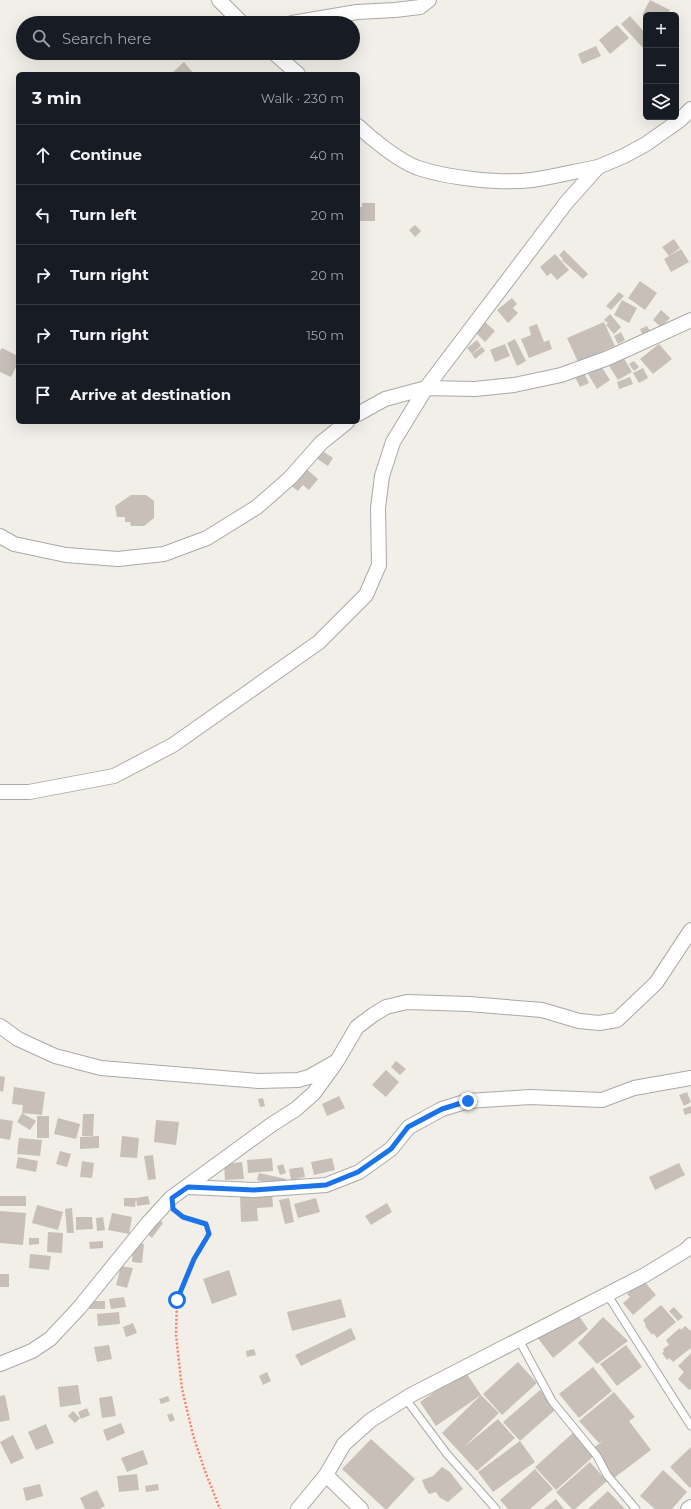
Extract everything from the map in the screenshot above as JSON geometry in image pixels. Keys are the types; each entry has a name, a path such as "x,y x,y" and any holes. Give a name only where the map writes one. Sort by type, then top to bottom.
{"street":[{"path":"220,0 235,16"},
{"path":"333,16 357,12 420,7 429,0"},
{"path":"282,60 296,72"},
{"path":"360,128 386,149 417,167 447,175 489,180 530,180 598,168 646,144 680,120 691,108"},
{"path":"0,792 29,792 114,776 173,745 319,642 366,595 380,565 378,508 382,476 393,442 426,388 566,203 598,168"},
{"path":"360,413 385,399 426,388 475,388 514,385 561,375 608,358 691,320"},
{"path":"0,536 14,544 66,555 118,559 164,554 208,538 257,507 290,478 321,443 345,424"},
{"path":"0,1364 32,1351 50,1339 79,1308 148,1223 172,1198 265,1129 296,1109 310,1097 337,1061 357,1027 373,1015 386,1007 407,1002 469,1004 542,1010 579,1021 599,1023 617,1020 656,983 691,930"},
{"path":"2,1032 63,1058 101,1068 151,1073 258,1081 298,1080 309,1077 337,1061"},
{"path":"188,1187 254,1190 326,1185 358,1172 391,1149 408,1127 442,1109 468,1101 530,1097 602,1100 634,1088 691,1078"},
{"path":"298,1509 326,1476 344,1444 371,1420 405,1398 645,1275 686,1250 691,1245"},
{"path":"326,1476 361,1509"},
{"path":"688,1509 691,1506"}],"lane":[{"path":"607,1294 691,1426"},
{"path":"519,1340 552,1401 597,1456 607,1475 636,1509"},
{"path":"405,1398 447,1454 496,1509"}],"path":[{"path":"172,1198 173,1209 183,1217 206,1224 209,1234 194,1259 177,1300 176,1335 182,1389 193,1434 205,1471 220,1509"}],"building":[{"path":"650,0 670,10 669,12 644,12"},
{"path":"630,16 643,31 643,48 621,24"},
{"path":"617,25 629,38 610,54 599,40"},
{"path":"596,46 601,56 582,64 578,54"},
{"path":"184,62 192,72 173,72"},
{"path":"362,203 375,203 375,221 360,221 360,207 362,207"},
{"path":"415,225 421,231 415,237 409,230"},
{"path":"674,239 680,248 669,256 662,247"},
{"path":"681,249 689,262 671,272 664,259"},
{"path":"564,250 588,274 583,279 562,260 563,259 559,255"},
{"path":"555,254 569,270 557,280 551,273 547,276 540,267"},
{"path":"640,281 657,293 645,310 628,298"},
{"path":"619,292 624,296 611,310 606,306"},
{"path":"512,298 517,304 513,308 518,313 508,323 497,310"},
{"path":"622,300 637,308 629,323 614,315"},
{"path":"661,310 670,318 661,327 653,320"},
{"path":"610,314 621,327 614,334 606,325 608,323 604,320"},
{"path":"484,321 495,331 485,342 474,331"},
{"path":"604,322 615,346 578,362 567,338"},
{"path":"537,324 544,342 535,346 549,340 552,349 529,358 521,339 531,335 529,327"},
{"path":"647,326 651,333 643,336 640,329"},
{"path":"621,332 625,340 618,344 614,336"},
{"path":"515,339 526,361 517,366 507,343"},
{"path":"477,340 481,346 472,354 467,348"},
{"path":"505,344 510,356 495,362 490,350"},
{"path":"659,344 672,359 653,374 640,359"},
{"path":"482,347 485,351 475,359 472,354"},
{"path":"2,348 16,355 16,367 11,377 0,372 0,351"},
{"path":"623,357 632,372 618,380 609,366"},
{"path":"634,361 639,367 634,371 629,364"},
{"path":"601,366 610,380 597,389 588,374"},
{"path":"643,368 648,378 639,383 633,373"},
{"path":"583,371 589,383 580,387 574,375"},
{"path":"630,377 633,384 619,389 617,382"},
{"path":"321,450 333,458 328,466 316,458"},
{"path":"304,467 318,479 309,490 303,485 298,491 289,484"},
{"path":"131,495 146,495 154,501 154,518 144,526 131,526 130,522 125,522 125,517 117,517 115,506"},
{"path":"396,1061 406,1069 400,1075 391,1067"},
{"path":"386,1070 399,1082 386,1097 372,1085"},
{"path":"0,1076 5,1077 3,1092 0,1091"},
{"path":"14,1087 45,1092 42,1115 22,1113 23,1105 12,1104"},
{"path":"687,1092 691,1102 684,1106 679,1095"},
{"path":"339,1096 345,1108 327,1116 322,1104"},
{"path":"263,1098 265,1106 260,1107 258,1099"},
{"path":"691,1106 691,1113 685,1115 683,1109"},
{"path":"22,1113 36,1121 30,1130 17,1122"},
{"path":"83,1114 94,1114 93,1136 82,1136"},
{"path":"37,1116 49,1116 49,1138 37,1138"},
{"path":"58,1118 80,1124 76,1139 54,1134"},
{"path":"0,1119 13,1121 10,1140 0,1138"},
{"path":"156,1120 179,1122 176,1145 154,1142"},
{"path":"99,1136 99,1148 80,1149 80,1137"},
{"path":"122,1136 139,1138 137,1158 120,1157"},
{"path":"19,1138 42,1140 40,1156 17,1154"},
{"path":"60,1151 71,1154 67,1167 56,1164"},
{"path":"153,1155 156,1179 148,1180 144,1156"},
{"path":"18,1157 38,1161 36,1172 16,1168"},
{"path":"272,1158 273,1171 248,1173 247,1160"},
{"path":"332,1158 335,1170 314,1175 311,1162"},
{"path":"82,1161 94,1163 92,1178 80,1177"},
{"path":"242,1162 244,1179 225,1180 224,1164"},
{"path":"679,1163 685,1175 655,1190 649,1177"},
{"path":"283,1164 286,1173 280,1175 277,1166"},
{"path":"303,1167 305,1177 291,1180 289,1169"},
{"path":"259,1173 286,1179 284,1186 257,1180"},
{"path":"257,1192 272,1192 273,1207 257,1208 258,1221 241,1222 240,1195 257,1194 258,1204"},
{"path":"0,1196 26,1196 26,1206 0,1206"},
{"path":"148,1196 150,1204 137,1206 136,1198"},
{"path":"124,1198 136,1198 135,1207 124,1206"},
{"path":"289,1198 294,1222 285,1224 279,1200"},
{"path":"316,1198 320,1212 298,1218 294,1204"},
{"path":"387,1203 392,1212 371,1225 365,1216"},
{"path":"37,1205 63,1212 58,1230 32,1223"},
{"path":"72,1208 74,1233 67,1233 65,1209"},
{"path":"0,1211 26,1213 23,1245 0,1243"},
{"path":"112,1213 132,1217 129,1234 108,1230"},
{"path":"76,1217 92,1217 93,1229 76,1230"},
{"path":"103,1217 105,1230 97,1231 96,1218"},
{"path":"156,1217 163,1223 152,1238 145,1232"},
{"path":"48,1232 63,1233 62,1253 47,1252"},
{"path":"29,1238 39,1238 39,1244 29,1245"},
{"path":"103,1241 103,1248 90,1249 89,1242"},
{"path":"133,1243 144,1244 142,1263 132,1262"},
{"path":"30,1254 51,1256 49,1270 29,1268"},
{"path":"121,1266 133,1268 127,1288 116,1285"},
{"path":"229,1270 237,1295 212,1304 203,1279"},
{"path":"0,1274 9,1274 9,1287 0,1287"},
{"path":"643,1280 656,1295 633,1315 623,1303 630,1297 627,1294"},
{"path":"124,1297 126,1307 111,1309 109,1299"},
{"path":"341,1299 346,1317 292,1331 287,1312"},
{"path":"89,1301 105,1301 105,1309 89,1309"},
{"path":"661,1305 676,1322 657,1338 653,1333 652,1335 645,1326 646,1325 643,1320"},
{"path":"674,1307 683,1317 678,1321 669,1311"},
{"path":"119,1312 120,1324 98,1326 97,1314"},
{"path":"577,1313 588,1329 553,1358 537,1337"},
{"path":"603,1317 628,1341 597,1364 578,1343"},
{"path":"133,1323 137,1333 126,1337 123,1327"},
{"path":"685,1326 691,1331 691,1348 673,1362 669,1358 667,1360 662,1353 664,1352 663,1349 669,1345 666,1340 680,1328 681,1330"},
{"path":"351,1328 356,1339 301,1366 295,1355"},
{"path":"109,1345 112,1359 97,1362 94,1347"},
{"path":"626,1345 642,1367 617,1386 600,1364"},
{"path":"254,1349 256,1355 247,1357 246,1351"},
{"path":"691,1353 691,1389 689,1390 678,1379 684,1372 678,1366"},
{"path":"518,1362 537,1383 502,1415 483,1394"},
{"path":"593,1367 612,1391 579,1418 559,1394"},
{"path":"465,1371 481,1395 436,1426 420,1402"},
{"path":"267,1372 271,1381 263,1385 259,1376"},
{"path":"78,1385 81,1404 60,1407 58,1387"},
{"path":"540,1390 556,1409 520,1441 503,1422"},
{"path":"614,1392 635,1417 629,1421 651,1450 614,1478 592,1449 604,1440 599,1443 579,1421"},
{"path":"5,1395 10,1420 0,1422 0,1396"},
{"path":"481,1395 499,1413 463,1448 498,1419 515,1438 477,1471 442,1433"},
{"path":"112,1396 116,1416 102,1418 99,1398"},
{"path":"168,1396 170,1401 161,1404 159,1399"},
{"path":"87,1408 90,1415 81,1419 78,1412"},
{"path":"73,1411 80,1418 75,1423 68,1416"},
{"path":"172,1413 175,1420 170,1422 167,1415"},
{"path":"121,1423 125,1433 107,1441 103,1430"},
{"path":"46,1424 54,1443 36,1450 28,1432"},
{"path":"574,1432 595,1455 556,1490 535,1467"},
{"path":"13,1435 24,1458 11,1464 0,1442"},
{"path":"371,1439 415,1479 387,1509 385,1509 342,1469"},
{"path":"520,1441 535,1462 493,1492 478,1472"},
{"path":"691,1447 691,1487 690,1488 670,1467"},
{"path":"143,1450 148,1464 127,1472 121,1458"},
{"path":"590,1462 607,1481 575,1509 572,1509 556,1492"},
{"path":"442,1467 450,1472 463,1489 448,1502 440,1498 436,1492 429,1494 422,1480 433,1476"},
{"path":"535,1469 553,1489 530,1509 508,1509 500,1500"},
{"path":"663,1470 687,1492 672,1509 655,1509 640,1496"},
{"path":"137,1474 139,1490 119,1492 117,1476"},
{"path":"40,1484 43,1496 26,1501 23,1488"},
{"path":"158,1484 159,1490 146,1492 145,1486"},
{"path":"97,1490 105,1506 100,1509 85,1509 80,1498"},
{"path":"608,1491 625,1509 588,1509"},
{"path":"556,1499 564,1509 544,1509"}],"route":[{"path":"177,1300 194,1259 209,1234 206,1224 183,1217 173,1209 172,1198 183,1190 188,1187 254,1190 326,1185 358,1172 391,1149 408,1127 442,1109 468,1101"}]}
